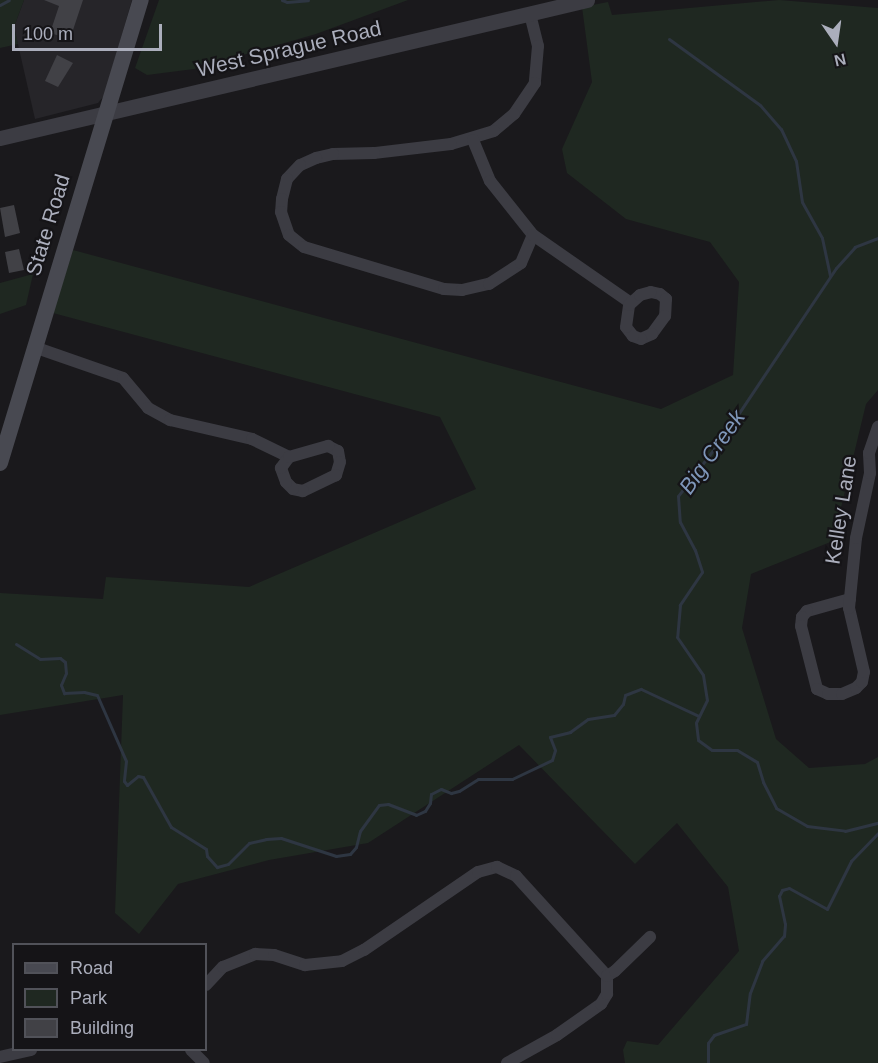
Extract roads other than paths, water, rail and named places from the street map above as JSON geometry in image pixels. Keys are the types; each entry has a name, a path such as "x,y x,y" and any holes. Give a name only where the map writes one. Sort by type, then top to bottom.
{"main road":[{"name":"State Road","path":"0,463 104,115 141,0"}],"street":[{"name":"West Sprague Road","path":"0,138 587,0"},
{"path":"530,14 538,46 535,83 514,114 494,131 473,140 451,144 374,153 333,154 316,158 300,165 287,179 281,212 289,235 304,247 444,289 462,291 489,284 522,263 533,235"},
{"path":"473,140 490,181 533,235 631,303"},
{"path":"34,347 123,378 148,408 170,420 252,439 289,457 328,446 338,452 340,462 336,475 303,491 293,489 286,482 281,468 289,457"},
{"name":"Kelley Lane","path":"850,599 807,611 802,617 801,626 817,689 828,694 842,694 862,682 864,672 849,608 850,599 856,538 870,473 869,453 878,427"},
{"path":"207,984 223,967 234,960 255,954 274,955 305,965 342,961 364,950 478,872 496,867 516,876 607,976 608,994 601,1004 557,1035 507,1063"},
{"path":"607,976 650,937"},
{"path":"0,1057 27,1051"},
{"path":"192,1051 204,1063"}],"waterway":[{"path":"0,5 9,0"},
{"path":"282,0 287,2 308,0"},
{"path":"669,39 760,105 781,129 796,161 802,202 822,238 830,276"},
{"name":"Big Creek","path":"878,238 855,247 836,268 720,441 678,496 680,522 695,550 702,572 680,605 677,637 703,675 707,700 696,723 698,740 712,750 737,750 757,762 763,782 776,808 807,826 845,831 878,823"},
{"path":"16,644 40,659 60,658 65,662 66,673 61,685 64,693 84,692 97,695 126,761 124,781 127,785 138,776 143,777 171,827 206,849 207,856 217,867 228,864 249,843 266,839 281,838 336,856 350,854 356,847 360,831 379,805 388,804 416,815 425,811 430,803 431,794 441,789 451,793 459,791 478,779 512,779 552,760 555,750 550,737 570,732 588,719 614,715 623,704 625,695 641,689 699,716"},
{"path":"708,1063 708,1043 714,1035 746,1024 750,993 762,961 784,936 785,924 779,896 782,890 789,888 827,909 851,861 878,833"}]}
